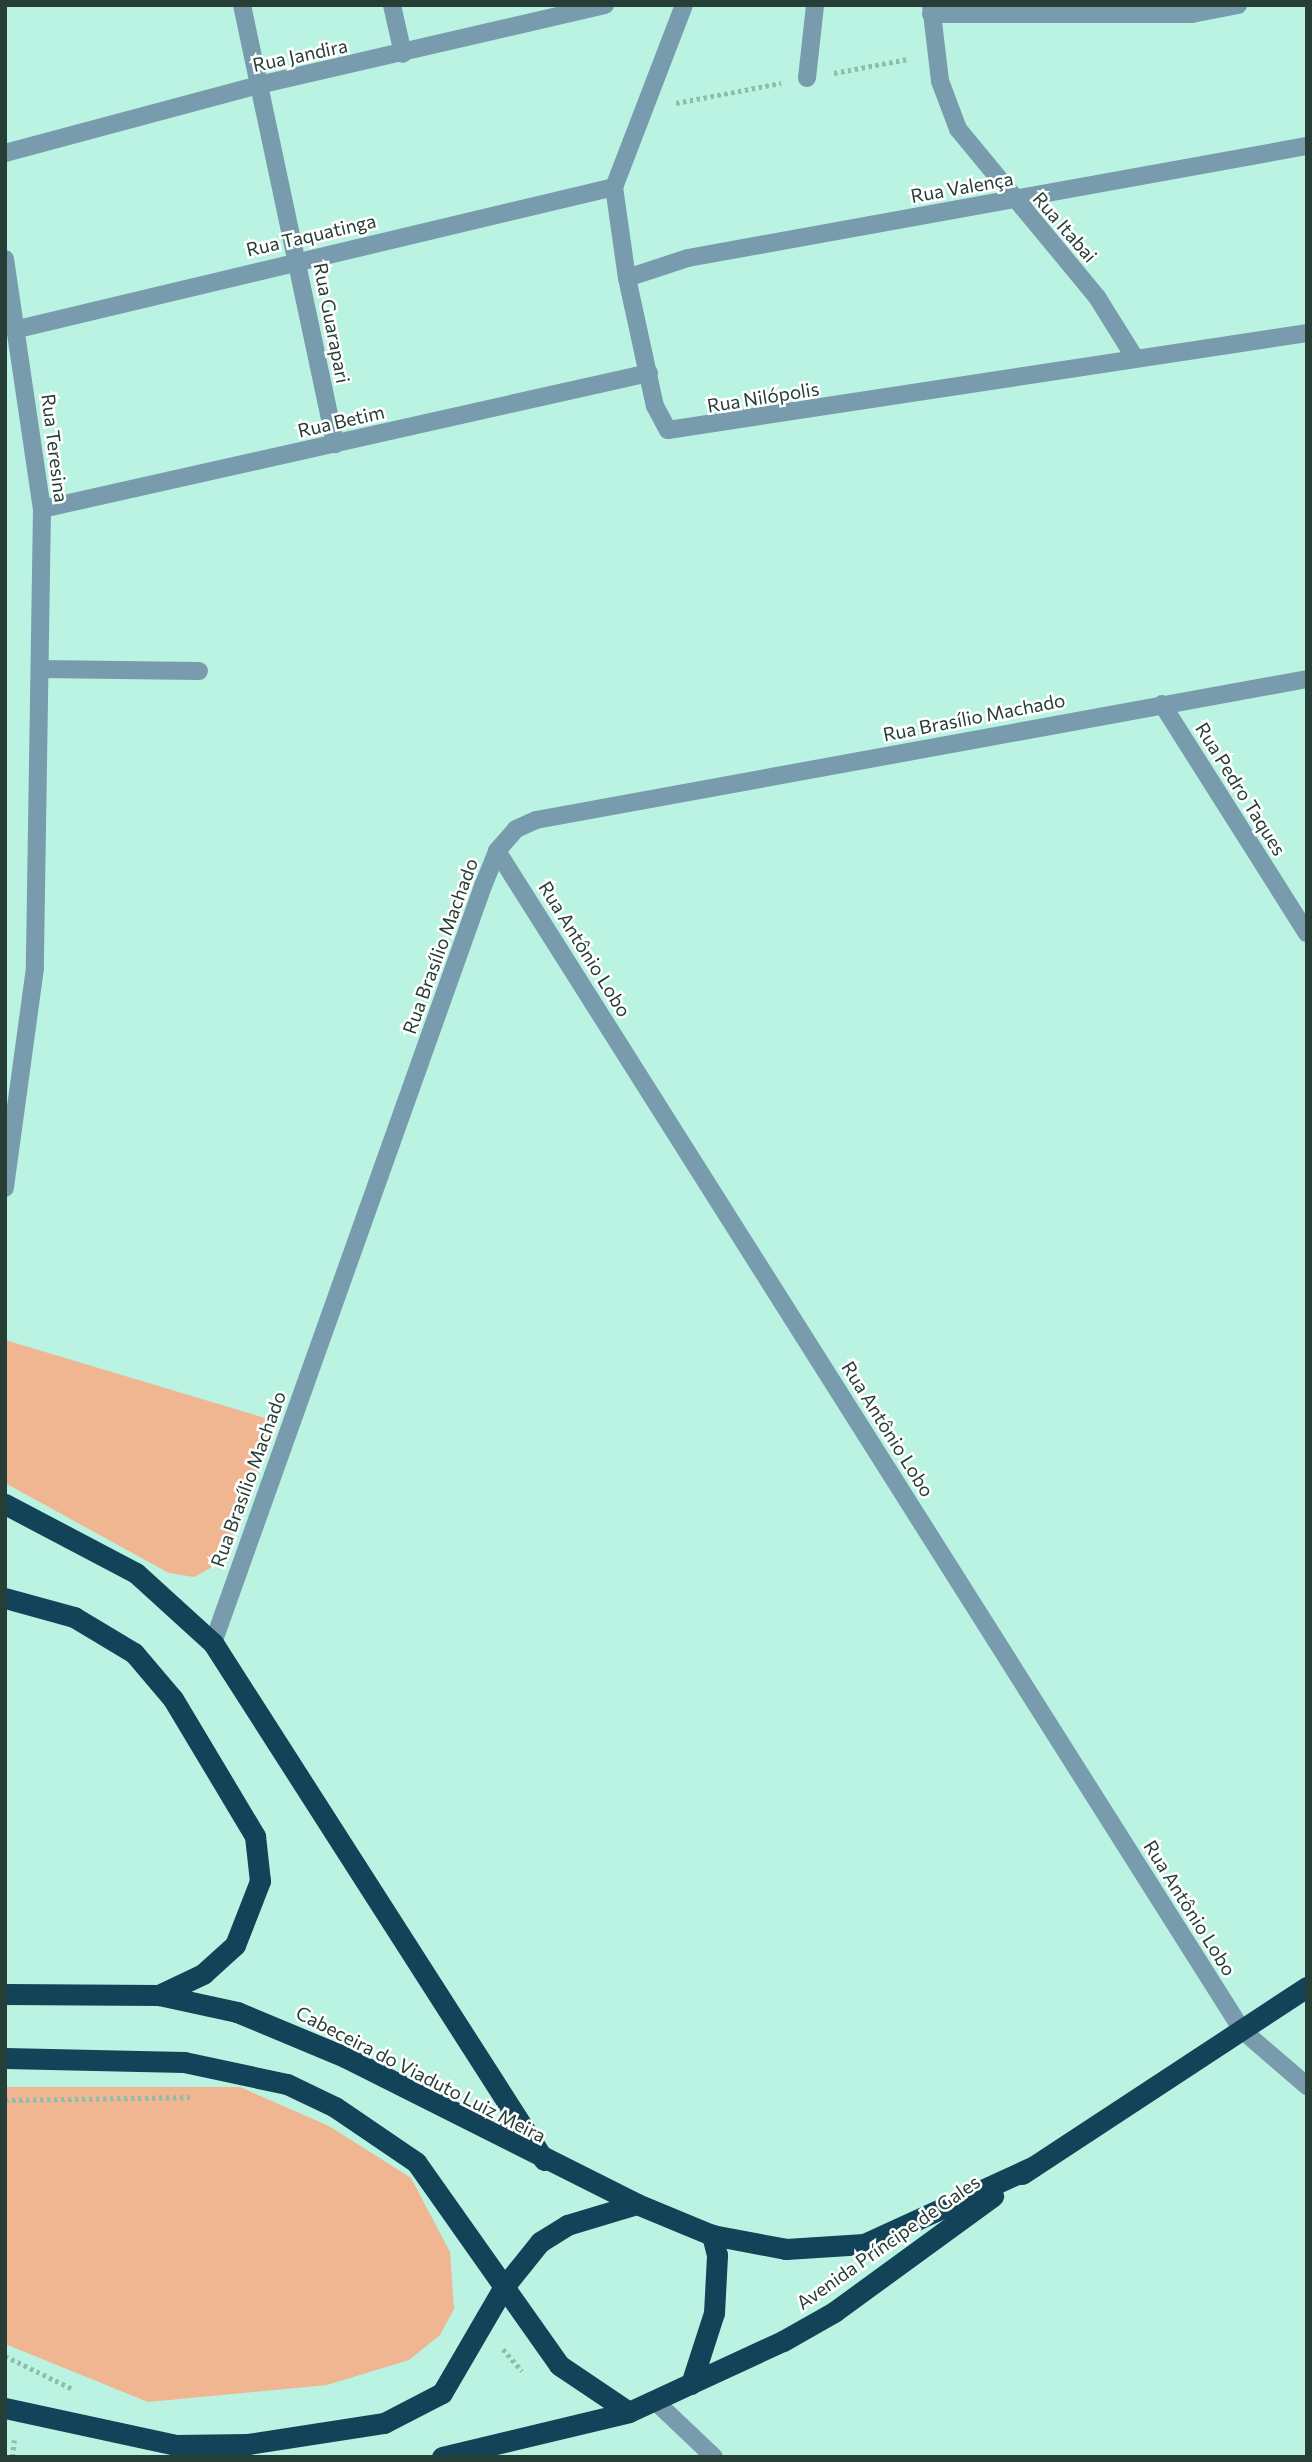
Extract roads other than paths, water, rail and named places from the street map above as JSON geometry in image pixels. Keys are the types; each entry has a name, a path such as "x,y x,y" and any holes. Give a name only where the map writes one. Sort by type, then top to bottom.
{"highway":[{"path":"5,1504 136,1573 213,1643 545,2162"},
{"path":"5,1598 74,1617 134,1653 173,1699 255,1836 260,1881 235,1945 203,1974 159,1995"},
{"name":"Avenida Príncipe de Gales","path":"691,2384 834,2312 1032,2167 1307,1987"},
{"name":"Cabeceira do Viaduto Luiz Meira","path":"5,1994 159,1995 237,2012 293,2034 545,2162 712,2235"},
{"path":"5,2057 108,2057 236,2072 287,2084 335,2107 416,2162 559,2365 629,2412"},
{"name":"Avenida Príncipe de Gales","path":"712,2235 786,2249 864,2244 1032,2167"},
{"path":"5,2408 176,2445 248,2444 384,2423 442,2393 484,2328 503,2288 523,2259 567,2225 637,2204"},
{"path":"442,2457 629,2412 691,2384 713,2313 717,2255 712,2235"}],"street":[{"name":"Rua Guarapari","path":"242,5 263,84 335,444"},
{"path":"392,5 403,54"},
{"name":"Rua Jandira","path":"5,153 263,84 403,54 555,11 605,5"},
{"name":"Rua Nilópolis","path":"684,5 614,187 627,278 660,421 675,432 1135,358 1307,334"},
{"path":"807,78 815,5"},
{"path":"931,9 1192,14 1238,5"},
{"name":"Rua Itabai","path":"931,9 947,107 1013,199 1097,297 1135,358"},
{"name":"Rua Valença","path":"627,278 688,258 1307,146"},
{"name":"Rua Taquatinga","path":"18,329 298,259 614,187"},
{"name":"Rua Teresina","path":"5,259 18,329 42,509 35,968 5,1188"},
{"name":"Rua Betim","path":"42,509 649,373"},
{"path":"40,669 199,671"},
{"name":"Rua Brasílio Machado","path":"213,1643 498,850 516,829 536,820 1307,678"},
{"name":"Rua Pedro Taques","path":"1162,704 1307,933"},
{"name":"Rua Antônio Lobo","path":"498,850 1242,2030 1307,2086"},
{"path":"655,2401 714,2457"}]}
